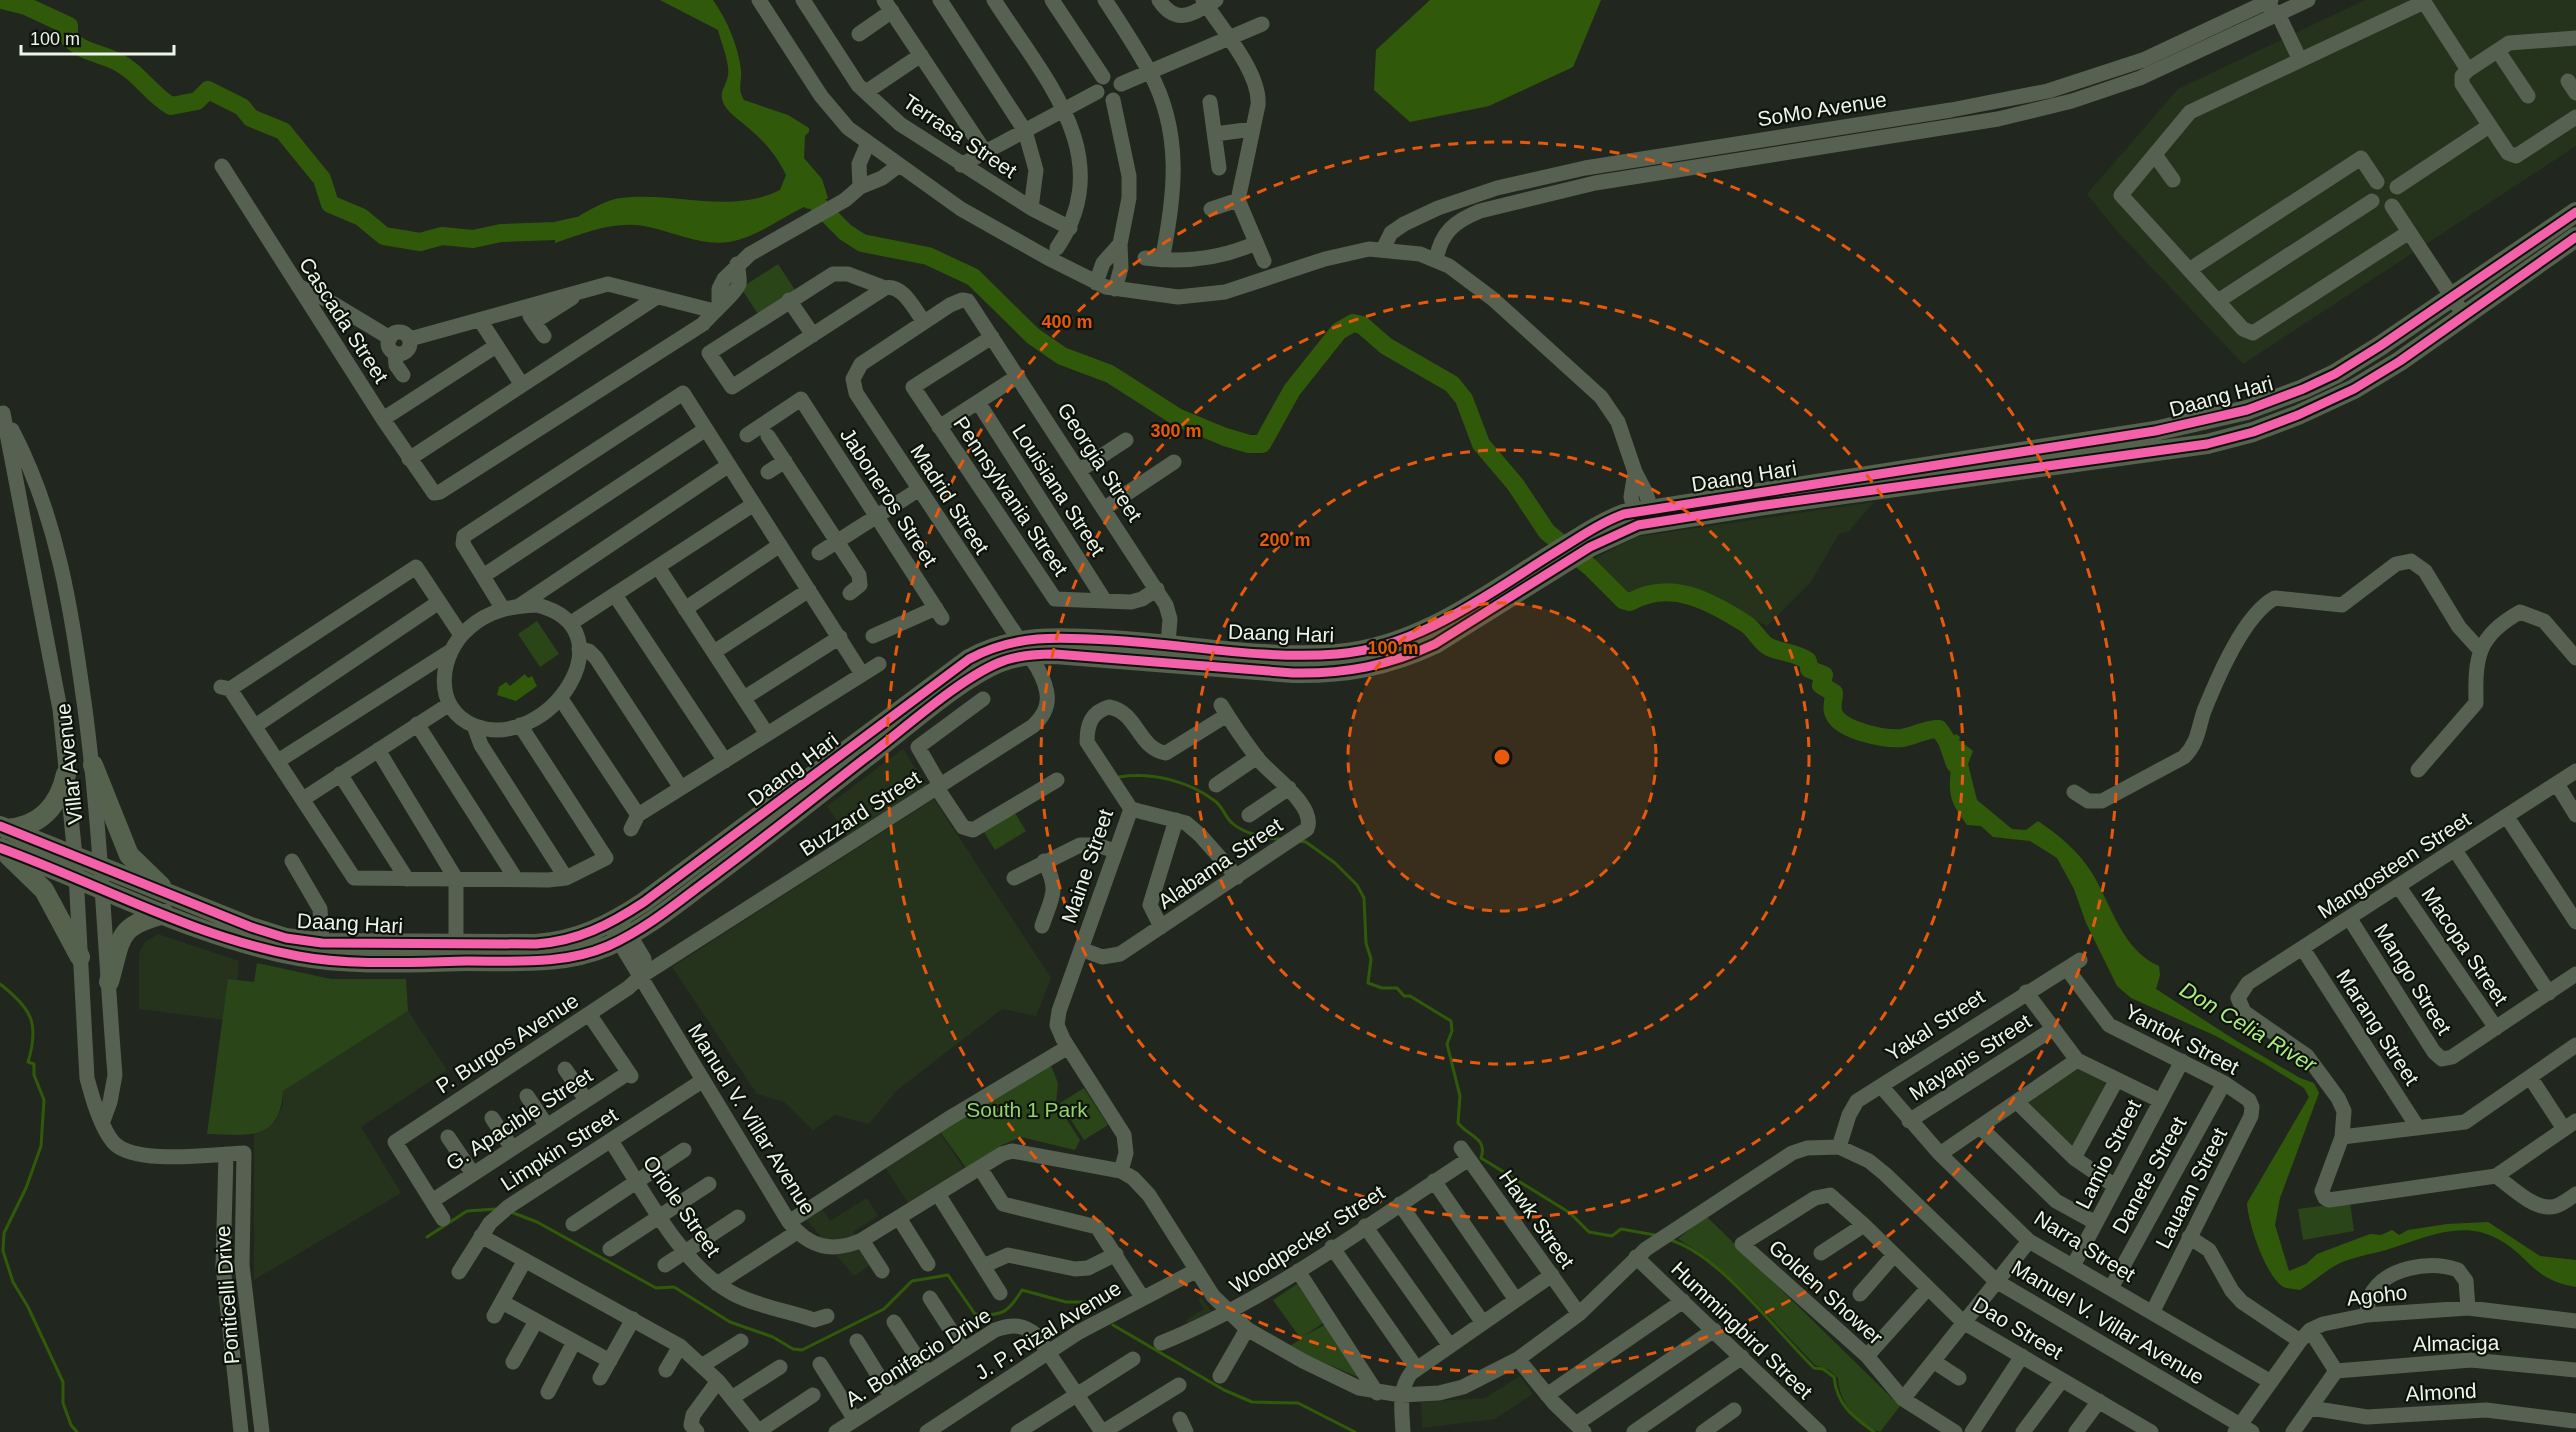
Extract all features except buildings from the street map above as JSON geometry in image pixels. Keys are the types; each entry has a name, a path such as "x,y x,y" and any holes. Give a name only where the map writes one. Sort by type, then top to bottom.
{"main road":[{"name":"Daang Hari","path":"1887,480 2164,430 2247,410 2303,389 2354,363 2576,212"},
{"name":"Daang Hari","path":"2,838 76,877 101,887 286,938 322,944 456,953 569,957 619,929 712,853 847,762 969,659 985,651 1023,647 1052,637 1168,653 1317,655 1370,648 1413,635 1437,624 1554,562 1586,541 1614,518 1644,517 1887,480 2207,444 2253,432 2298,415 2354,389 2400,361 2576,237"},
{"path":"93,765 129,855 169,905 127,929 109,982"},
{"path":"66,774 59,798 42,817 2,838 44,890 80,957"},
{"name":"Daang Hari","path":"2,838 75,856 101,866 169,905 249,945 303,957 456,953"}],"street":[{"path":"759,0 820,96 838,118 868,143 991,228 1096,283 1114,290 1178,297 1225,292 1336,256 1383,249 1420,254 1449,266 1485,292 1589,385 1618,422 1635,472 1647,493 1644,517"},
{"path":"940,0 1025,130 1036,170 1030,208"},
{"path":"994,0 1064,110 1082,167 1080,199 1070,228 1057,248"},
{"path":"1052,0 1103,77"},
{"path":"1105,0 1150,73 1171,139 1174,166 1172,211 1162,260"},
{"path":"1159,0 1167,12 1178,16 1208,2 1258,89 1253,129 1238,200 1264,261"},
{"name":"SoMo Avenue","path":"1436,260 1440,240 1452,226 1472,214 1497,206 1606,181 1998,119 2034,111 2140,78 2308,0"},
{"name":"Terrasa Street","path":"806,1 858,85 900,124 1030,208 1070,228"},
{"path":"2268,1 2278,14 2300,60"},
{"name":"SoMo Avenue","path":"1383,249 1391,233 1404,224 1457,201 1497,188 1585,168 1951,111 2048,91 2143,60 2268,1"},
{"path":"2409,232 2253,333 2243,329 2121,195 2190,112 2424,2 2468,70"},
{"path":"859,34 888,6 986,152"},
{"path":"1121,84 1262,24"},
{"path":"2576,38 2509,43 2462,76 2462,84 2489,126 2508,153 2516,156 2576,117"},
{"path":"2498,51 2528,96"},
{"path":"866,92 921,55"},
{"path":"1113,100 1103,99 1097,92 1097,83 1103,77 1113,76 1121,84"},
{"path":"1113,100 1120,93 1121,84"},
{"path":"961,165 1097,92"},
{"path":"1113,100 1129,176 1129,198 1120,244 1121,268 1114,290"},
{"path":"1209,102 1219,168"},
{"path":"2397,187 2489,126"},
{"path":"1215,134 1253,129"},
{"path":"860,187 859,164 868,143"},
{"path":"2155,155 2173,180"},
{"path":"2189,270 2361,158 2377,182"},
{"path":"410,339 608,284 657,297 716,308 731,297 738,284 737,264 750,254 845,200 860,187 882,178 898,165"},
{"name":"Cascada Street","path":"222,166 383,419 434,493 440,492 703,324 716,308"},
{"path":"2385,180 2397,187 2398,195 2392,206 2383,208 2372,201 2370,193 2377,182 2385,180"},
{"path":"1210,209 1238,200"},
{"path":"2218,301 2372,201"},
{"path":"2392,206 2464,315"},
{"path":"1145,258 1162,260 1210,258 1235,252 1256,243"},
{"path":"1096,283 1103,263 1120,244"},
{"path":"885,288 858,277 840,273 826,278 710,353 732,387 885,288 891,287 900,291 924,322"},
{"path":"298,286 322,297 390,338"},
{"path":"534,322 585,289"},
{"path":"409,459 657,297"},
{"path":"789,300 813,335"},
{"name":"Georgia Street","path":"924,322 950,304 962,300 971,305 1157,589 1168,611 1168,653"},
{"path":"524,306 544,336"},
{"path":"480,320 522,385"},
{"name":"Madrid Street","path":"924,322 861,364 853,379 856,393 1023,647"},
{"path":"395,353 405,352 410,346 410,339 402,332 395,333 390,338 390,348 395,353 396,365 403,375"},
{"name":"Pennsylvania Street","path":"992,336 913,387 939,427 1052,596 1063,601 1137,601 1157,589"},
{"path":"383,419 496,346"},
{"path":"939,427 1018,376"},
{"path":"503,609 463,544 464,536 683,393 862,674"},
{"name":"Jaboneros Street","path":"747,435 801,399 939,613 873,636"},
{"name":"Louisiana Street","path":"978,402 1105,602"},
{"name":"Villar Avenue","path":"2,410 26,458 54,530 77,645 93,765 115,1075 110,1102 103,1120"},
{"name":"Villar Avenue","path":"2,410 60,709 75,856 87,1078 94,1105 114,1143 138,1155 244,1153"},
{"path":"483,576 706,429"},
{"path":"768,436 861,580 860,585 850,593"},
{"path":"1080,470 1126,440"},
{"path":"768,472 784,461"},
{"path":"1105,508 1174,462"},
{"path":"519,606 729,465"},
{"path":"819,553 918,490"},
{"path":"571,623 754,504"},
{"path":"685,609 780,545"},
{"path":"2074,792 2088,801 2102,801 2184,757 2194,747 2204,712 2227,660 2259,610 2275,598 2342,605 2402,560 2411,561 2425,571 2459,627 2480,650"},
{"path":"461,635 416,567 225,688 255,726 354,879 566,878 606,858 520,725"},
{"path":"658,567 767,734"},
{"path":"714,652 809,590"},
{"path":"615,595 725,761"},
{"path":"255,726 439,602"},
{"path":"278,761 449,652 461,635 479,620 503,609 537,605 551,609 571,623 579,649 571,685 561,699 541,715 520,725 500,728 474,726 458,716 448,705 444,675 449,652"},
{"path":"2418,770 2476,703 2476,669 2480,650 2498,624 2520,612 2544,621 2576,658"},
{"path":"744,698 840,637"},
{"name":"Buzzard Street","path":"640,977 1033,726 1044,714 1049,697 1048,689 1023,647"},
{"path":"579,649 589,651 596,658 681,788"},
{"path":"561,699 635,822 681,788 879,664"},
{"path":"983,699 918,747 963,827 973,830 1057,780"},
{"path":"303,799 448,705"},
{"name":"Alabama Street","path":"1081,949 1102,957 1115,957 1304,832 1309,820 1289,788 1257,758 1224,710 1166,753 1152,748 1125,713 1108,707 1100,709"},
{"name":"Maine Street","path":"1100,709 1090,721 1087,741 1131,809 1057,1017 1059,1032 1124,1135 1126,1153 1121,1171"},
{"path":"417,724 516,879"},
{"path":"474,726 481,745 566,878"},
{"path":"378,750 456,879 456,953"},
{"path":"1216,785 1257,758"},
{"name":"Mangosteen Street","path":"2342,1137 2344,1111 2318,1068 2307,1056 2244,1012 2238,998 2248,983 2576,771"},
{"path":"340,774 407,879"},
{"path":"2557,784 2576,815"},
{"path":"1249,815 1289,788"},
{"path":"1131,809 1176,820 1193,828 1237,877"},
{"path":"2507,817 2576,922"},
{"path":"1161,927 1150,905 1176,820"},
{"path":"1014,879 1044,861 1080,845 1097,845 1115,851"},
{"path":"2455,850 2549,993"},
{"path":"292,861 320,909 322,944"},
{"path":"1042,926 1054,889 1054,882 1044,861"},
{"name":"Macopa Street","path":"2399,887 2496,1028"},
{"name":"Mango Street","path":"2350,919 2434,1052 2442,1059 2452,1057 2496,1028"},
{"name":"Manuel V. Villar Avenue","path":"619,929 640,977 702,1081 793,1227 807,1241 832,1248 848,1246 862,1240 1002,1154 1022,1151 1121,1171 1133,1178 1149,1195 1195,1270 1228,1313 1247,1329 1303,1361 1359,1388 1377,1393 1401,1395 1439,1393 1464,1387 1518,1359 1579,1314 1641,1253 1779,1159 1807,1148 1839,1147 1869,1161 1885,1174 1996,1281 2242,1430"},
{"name":"Marang Street","path":"2303,949 2418,1128"},
{"name":"Yakal Street","path":"1839,1147 1848,1115 1857,1101 2026,992 2080,960"},
{"name":"Yantok Street","path":"2067,969 2109,1025 2224,1083 2249,1100 2252,1107 2251,1116"},
{"path":"2496,1028 2576,974"},
{"name":"P. Burgos Avenue","path":"432,1201 395,1142 628,988 640,977"},
{"path":"2026,992 2077,1060 2159,1100"},
{"name":"G. Apacible Street","path":"432,1201 586,1100 630,1075 589,1014"},
{"name":"Mayapis Street","path":"1909,1121 2053,1029"},
{"path":"2530,1077 2570,1125 2496,1176 2336,1200 2325,1198 2322,1191 2342,1137 2465,1122 2576,1045"},
{"path":"717,1284 793,1227 948,1119 1068,1047"},
{"path":"1940,1154 2018,1103 2077,1060"},
{"name":"Lamio Street","path":"2073,1266 2159,1100 2182,1061"},
{"path":"566,1069 586,1100"},
{"name":"Limpkin Street","path":"459,1272 493,1220 508,1207 702,1081"},
{"path":"2074,1158 2116,1081"},
{"name":"Danete Street","path":"2111,1288 2224,1083"},
{"name":"Narra Street","path":"1881,1086 1940,1154 2029,1241 2153,1311 2271,1382"},
{"path":"527,1096 547,1126"},
{"path":"2018,1103 2074,1158 2115,1186"},
{"name":"Lauaan Street","path":"2153,1311 2251,1116"},
{"path":"492,1118 512,1148"},
{"path":"1980,1127 2056,1201 2096,1223"},
{"path":"448,1137 473,1174"},
{"name":"Oriole Street","path":"611,1141 684,1253 699,1270 734,1294 814,1320 827,1316"},
{"path":"573,1224 684,1150"},
{"name":"Ponticelli Drive","path":"244,1153 242,1265 262,1432"},
{"name":"Ponticelli Drive","path":"226,1154 223,1266 241,1432"},
{"name":"Woodpecker Street","path":"1161,1343 1228,1313 1298,1270 1434,1181 1465,1154"},
{"name":"Hawk Street","path":"1465,1154 1579,1314"},
{"path":"980,1168 1003,1204 1097,1227 1142,1296"},
{"path":"2496,1176 2536,1204 2549,1208 2559,1206 2576,1194"},
{"path":"1434,1181 1516,1300"},
{"path":"610,1249 709,1184"},
{"path":"938,1194 1000,1293"},
{"name":"Dao Street","path":"1825,1195 1834,1197 1964,1322 2098,1401 2131,1427 2151,1432"},
{"name":"Golden Shower","path":"1825,1195 1742,1244 1867,1356 1903,1399 1955,1432"},
{"path":"432,1201 443,1219"},
{"path":"1400,1204 1483,1323"},
{"path":"665,1265 738,1217"},
{"path":"899,1218 928,1264"},
{"path":"1821,1253 1864,1225"},
{"path":"1365,1226 1450,1346"},
{"path":"481,1236 680,1346 703,1365 733,1397 759,1432 813,1395"},
{"path":"2189,1237 2209,1250 2232,1291 2242,1302 2305,1336 2336,1371 2293,1432"},
{"path":"862,1240 882,1271"},
{"path":"1903,1399 2029,1241"},
{"path":"1332,1247 1417,1369"},
{"name":"Hummingbird Street","path":"1641,1253 1683,1301 1819,1432"},
{"path":"983,1266 1008,1254 1075,1269 1088,1268 1116,1254"},
{"path":"1860,1294 1894,1255"},
{"path":"494,1316 525,1260"},
{"path":"2367,1315 2369,1297 2388,1277 2398,1270 2429,1266 2458,1270 2466,1281 2468,1308"},
{"name":"J. P. Rizal Avenue","path":"927,1432 1049,1351 1142,1296 1195,1270"},
{"path":"1298,1270 1377,1393"},
{"path":"1403,1430 1401,1395 1405,1380 1417,1369 1552,1275"},
{"path":"1867,1356 1928,1288"},
{"path":"930,1298 963,1349"},
{"path":"1547,1395 1683,1301"},
{"path":"502,1302 610,1361"},
{"name":"Agoho","path":"2305,1336 2323,1324 2367,1315 2468,1308 2576,1321"},
{"path":"600,1378 633,1319"},
{"path":"513,1362 536,1321"},
{"path":"894,1322 927,1373"},
{"name":"A. Bonifacio Drive","path":"836,1432 995,1330 1017,1325 1028,1327 1049,1351 1102,1432"},
{"path":"1220,1376 1247,1329"},
{"path":"1518,1359 1547,1395 1580,1428 1714,1330"},
{"path":"2242,1430 2271,1382 2305,1336"},
{"path":"703,1365 741,1341"},
{"path":"857,1341 891,1396"},
{"path":"548,1392 574,1342"},
{"path":"666,1370 680,1346"},
{"path":"1972,1432 2022,1356"},
{"path":"1634,1432 1742,1358"},
{"path":"1018,1432 1133,1359"},
{"name":"Almaciga","path":"2336,1371 2471,1360 2576,1370"},
{"path":"1933,1361 1959,1378"},
{"path":"820,1364 855,1420"},
{"path":"733,1397 780,1367"},
{"path":"2023,1432 2062,1380"},
{"path":"697,1432 691,1425 693,1415 718,1381"},
{"path":"1102,1432 1179,1385"},
{"path":"2076,1432 2098,1401"},
{"name":"Almond","path":"2311,1408 2367,1417 2486,1410 2573,1424"},
{"path":"1703,1432 1734,1410"}],"shaded area":[{"path":"660,0 713,0 735,42 740,61 740,85 744,100 788,115 809,128 805,136 804,158 822,179 828,198 808,209 804,207 749,236 729,242 707,242 644,226 621,225 599,229 555,243 555,231 605,203 621,198 661,197 722,202 742,201 780,190 786,175 778,160 758,136 729,111 723,101 722,93 728,70 727,58 718,30"},
{"path":"1430,0 1601,0 1573,67 1489,106 1410,122 1374,90 1376,50"},
{"path":"2365,0 2576,0 2576,146 2243,364 2116,230 2087,194 2178,89"},
{"path":"1874,502 1849,531 1839,534 1810,583 1767,626 1691,590 1673,586 1640,592 1620,592 1600,572 1592,560 1636,537"},
{"path":"525,674 528,678 532,676 537,686 516,701 497,695 499,687 506,682 510,686"},
{"path":"1956,734 1960,737 1959,740 1973,751 1968,764 1977,800 2012,829 2026,830 2038,821 2075,851 2092,873 2127,938 2146,959 2159,966 2160,975 2156,989 2235,1040 2300,1078 2314,1083 2319,1093 2280,1198 2275,1225 2289,1271 2306,1264 2317,1254 2370,1234 2381,1235 2392,1230 2399,1235 2408,1230 2447,1224 2488,1222 2540,1256 2576,1260 2576,1287 2540,1273 2517,1252 2496,1238 2469,1230 2427,1236 2350,1259 2333,1267 2300,1290 2282,1286 2270,1271 2258,1248 2250,1223 2247,1203 2309,1097 2304,1088 2216,1036 2131,998 2117,986 2086,923 2074,889 2057,858 2030,841 1993,837 1981,826 1967,825 1958,813 1951,795 1951,763 1946,747 1947,741"},
{"path":"903,749 927,786 848,837 827,806"},
{"path":"934,799 1051,978 1036,1016 1002,1009 896,1091 869,1124 835,1115 813,1130 784,1102 757,1094 672,967"},
{"path":"158,934 239,961 233,1021 139,1009 139,954 144,943"},
{"path":"408,1011 447,1070 361,1127 401,1193 254,1280 254,1134 275,1122 283,1105 283,1091"},
{"path":"2077,1062 2114,1083 2074,1155 2021,1103"},
{"path":"937,1129 966,1171 910,1206 883,1164"},
{"path":"867,1198 878,1216 853,1232 872,1264 854,1276 803,1216 820,1205 830,1221"},
{"path":"1201,1297 1211,1311 1189,1325 1186,1320 1204,1309 1198,1299"},
{"path":"1520,1376 1533,1394 1495,1419 1422,1428 1421,1402 1485,1398"}],"green space":[{"path":"778,264 795,290 758,314 741,288"},
{"path":"537,621 559,654 540,667 518,634"},
{"path":"1013,810 1026,831 995,850 982,829"},
{"path":"257,963 331,979 406,979 408,1011 283,1091 281,1108 276,1119 268,1127 248,1134 207,1134 228,979 254,982"},
{"name":"South 1 Park","path":"1050,1063 1058,1083 1056,1103 1080,1140 1075,1150 1021,1137 1002,1145 967,1170 938,1129"},
{"path":"1084,1088 1108,1125 1084,1140 1060,1103"},
{"path":"2350,1202 2354,1231 2303,1240 2298,1209"},
{"path":"1706,1216 1900,1406 1880,1432 1864,1424 1851,1411 1842,1396 1838,1378 1829,1370 1815,1365 1733,1281 1698,1252 1678,1239"},
{"path":"1297,1284 1323,1323 1304,1336 1328,1323 1367,1381 1288,1347 1301,1339 1273,1300"}],"waterway":[{"name":"Don Celia River","path":"2,0 26,6 69,26 69,38 74,43 124,66 171,106 197,101 208,90 242,107 251,118 283,131 322,179 330,204 361,217 384,236 420,242 442,236 473,239 501,233 555,231 577,226"},
{"name":"Don Celia River","path":"801,187 845,232 862,243 928,256 973,277 1033,336 1062,356 1110,374 1177,417 1225,437 1249,444 1262,444 1292,390 1339,331 1353,323 1362,325 1386,346 1452,384 1464,399 1481,444 1515,484 1547,532 1590,567 1623,600 1630,602 1645,595 1660,592 1690,596 1704,601 1746,624 1769,647 1794,654 1808,661 1809,669 1824,675 1821,685 1834,693 1833,711 1835,716 1847,726 1876,736 1895,738 1939,729 1947,741 1955,764"},
{"path":"1119,777 1157,777 1182,783 1215,801 1230,821 1242,830 1262,837 1280,839"},
{"path":"1299,841 1306,842 1335,863 1357,885 1364,898 1366,943 1371,959 1368,983 1382,988 1397,988 1404,996 1410,996 1451,1021 1452,1031 1447,1044 1460,1096 1458,1123 1482,1146 1481,1158 1570,1213 1589,1232 1612,1236 1621,1229 1655,1235"},
{"path":"0,984 19,1001 30,1017 33,1037 28,1062 34,1064 34,1075 44,1100 41,1146 26,1188 4,1233 3,1251 13,1282 28,1307 63,1382 63,1403 71,1425 77,1432"},
{"path":"427,1237 467,1211 496,1209"},
{"path":"511,1212 537,1222 656,1288 674,1287 730,1322 773,1337 793,1349 802,1350 884,1309 912,1281 948,1275 975,1314 992,1315 1004,1311 1022,1290 1066,1302 1093,1302"},
{"path":"1670,1240 1689,1248 1708,1261 1746,1296 1814,1368 1823,1369 1834,1377 1838,1395 1847,1409 1874,1432"},
{"path":"1113,1325 1224,1390 1252,1402 1298,1403 1355,1432"}],"cycle path":[{"path":"0,826 251,927 286,938 322,943 536,944 566,939 606,925 644,902 969,659 986,651 1021,641 1056,638 1138,642 1281,655 1337,654 1366,650 1394,642 1448,618 1586,533 1624,514 2155,431 2247,410 2335,374 2380,346 2576,212"},
{"path":"0,848 184,923 221,936 298,956 383,963 521,961 557,959 591,952 633,933 656,918 763,838 947,694 982,671 1005,660 1055,654 1293,673 1331,672 1366,667 1400,658 1435,644 1590,547 1638,525 1758,506 2207,444 2253,432 2298,415 2354,389 2400,361 2576,237"}]}
